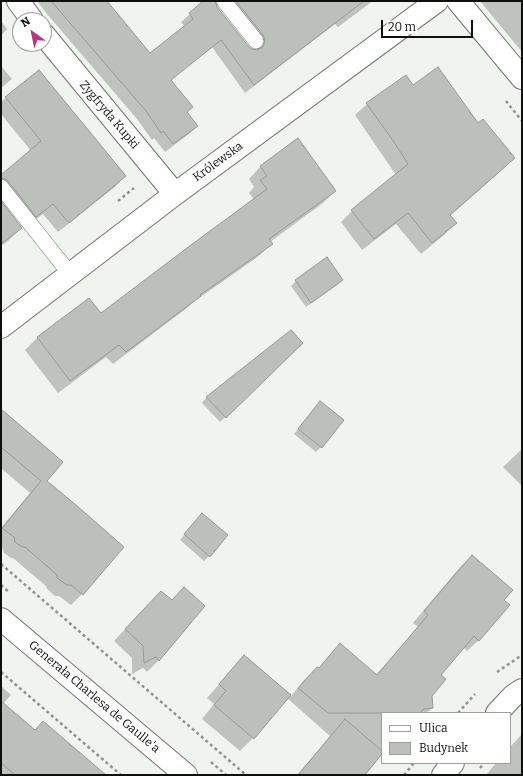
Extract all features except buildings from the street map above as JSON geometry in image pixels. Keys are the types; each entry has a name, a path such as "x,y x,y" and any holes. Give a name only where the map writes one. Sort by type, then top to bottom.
{"street":[{"path":"18,1 26,12"},
{"name":"Królewska","path":"1,327 175,194 437,1"},
{"path":"458,1 522,78"},
{"name":"Zygfryda Kupki","path":"52,45 175,194"},
{"name":"Generała Charlesa de Gaulle'a","path":"1,619 186,775"},
{"path":"498,712 513,696 522,690"},
{"path":"443,775 452,764"}],"lane":[{"path":"224,1 256,41"},
{"path":"1,187 70,274"}],"path":[{"path":"1,564 246,775"},
{"path":"1,672 121,775"},
{"path":"404,775 413,764"}]}
